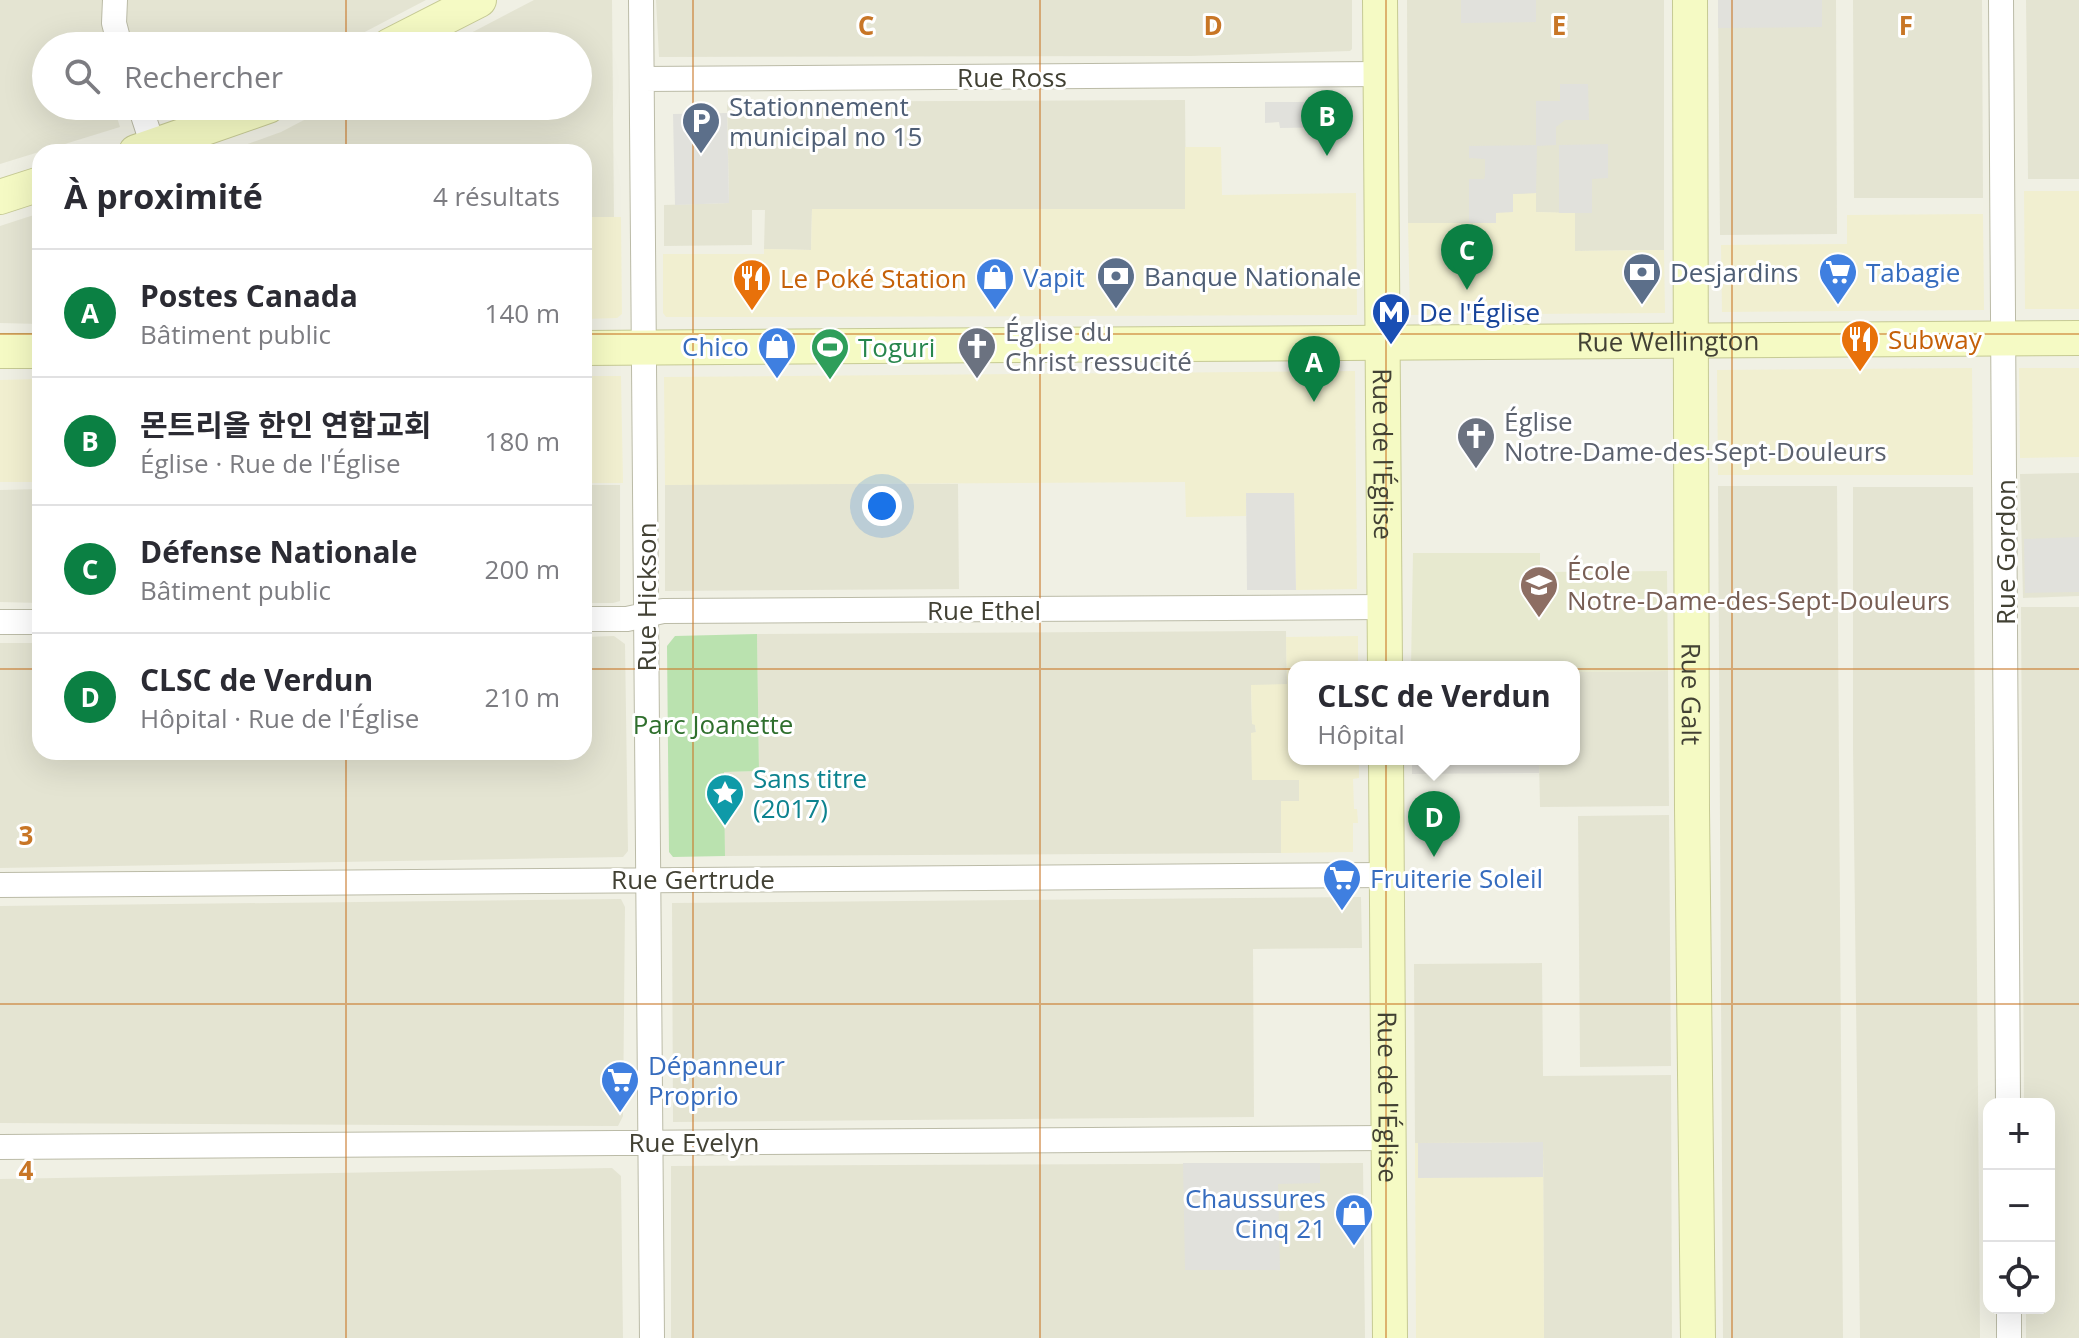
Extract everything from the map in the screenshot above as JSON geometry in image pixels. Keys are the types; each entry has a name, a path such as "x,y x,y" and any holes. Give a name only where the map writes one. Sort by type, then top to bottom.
{"main road":[{"path":"416,32 479,0"},
{"name":"Rue de l'Église","path":"1380,0 1385,661"},
{"name":"Rue Galt","path":"1690,0 1693,947 1698,1338"},
{"path":"159,144 228,120"},
{"path":"0,197 32,187"},
{"name":"Rue Wellington","path":"592,348 2079,338"},
{"path":"0,351 32,351"},
{"name":"Rue de l'Église","path":"1386,765 1390,1338"}],"street":[{"path":"115,0 116,32"},
{"name":"Rue Hickson","path":"641,0 652,1338"},
{"name":"Rue Gordon","path":"2001,0 2008,1098"},
{"name":"Rue Ross","path":"642,79 1381,74"},
{"path":"142,120 144,144"},
{"name":"Rue Ethel","path":"592,619 627,619 679,611 1385,607"},
{"path":"0,622 32,622"},
{"name":"Rue Gertrude","path":"0,885 1387,875"},
{"name":"Rue Evelyn","path":"0,1147 1388,1138"},
{"path":"2009,1314 2009,1338"}],"shaded area":[{"path":"0,0 426,0 365,32 32,32 32,120 118,120 120,127 65,144 32,144 32,154 0,164"},
{"path":"534,0 612,0 614,220 592,220 592,144 247,144 304,120 592,120 592,32 473,32"},
{"path":"656,0 1352,0 1352,49 1191,56 659,57"},
{"path":"1407,0 1664,0 1664,250 1575,251 1559,213 1535,212 1535,193 1496,223 1408,223"},
{"path":"1461,0 1536,0 1536,22 1461,23"},
{"path":"1718,0 1836,0 1837,234 1720,235"},
{"path":"1718,0 1822,0 1822,27 1718,28"},
{"path":"1853,0 1982,0 1983,198 1854,198"},
{"path":"2026,0 2079,0 2079,179 2028,179"},
{"path":"1560,84 1588,84 1589,120 1565,120 1556,127 1556,145 1537,146 1536,193 1513,194 1513,212 1496,213 1496,223 1469,223 1469,179 1484,179 1485,159 1469,158 1469,146 1536,145 1536,101 1560,101"},
{"path":"1185,100 1186,209 812,209 811,250 764,249 765,210 752,210 752,245 664,246 664,205 729,203 727,102"},
{"path":"1265,102 1339,102 1339,127 1280,128 1279,122 1265,123"},
{"name":"Stationnement municipal no 15","path":"727,113 729,203 675,205 673,114"},
{"path":"1608,144 1608,178 1592,179 1592,213 1559,213 1559,145"},
{"path":"1185,147 1221,147 1222,195 1356,193 1357,315 666,317 663,313 663,254 764,254 764,249 811,250 812,209 1185,209"},
{"path":"2024,191 2079,191 2079,309 2025,309"},
{"path":"1536,193 1536,212 1575,213 1575,251 1664,250 1665,313 1410,315 1408,223 1495,223 1496,213 1513,194"},
{"path":"1983,214 1984,310 1722,312 1721,245 1847,244 1847,215"},
{"path":"32,216 32,324 0,323 0,226"},
{"path":"592,217 621,217 622,314 617,318 592,319"},
{"path":"1972,368 1973,475 1718,475 1717,370"},
{"path":"2019,368 2079,368 2079,457 2020,458"},
{"path":"1355,371 1357,589 1296,590 1294,493 1246,493 1246,516 1186,517 1185,482 665,485 664,377"},
{"path":"592,376 621,376 623,483 592,483"},
{"path":"32,379 32,482 0,482 0,380"},
{"path":"2079,473 2079,596 2023,598 2020,474"},
{"path":"958,484 959,589 665,591 665,485"},
{"path":"592,485 620,485 620,601 592,603"},
{"path":"1718,486 1837,486 1843,1338 1723,1338"},
{"path":"1853,487 1973,487 1980,1338 1860,1338"},
{"path":"32,489 32,603 0,602 0,490"},
{"path":"1246,493 1294,493 1296,590 1247,590"},
{"path":"2079,537 2079,592 2025,593 2024,539"},
{"name":"École Notre-Dame-des-Sept-Douleurs","path":"1413,553 1540,553 1540,572 1667,571 1668,671 1580,672 1580,661 1411,661"},
{"path":"2021,607 2079,607 2079,1338 2026,1338 2026,1314 2055,1314 2055,1098 2024,1098"},
{"path":"1286,631 1287,685 1251,686 1252,724 1255,724 1256,733 1252,733 1299,780 1299,801 1281,802 1281,853 725,856 724,772 759,771 757,634"},
{"path":"614,636 625,644 628,851 623,857 0,868 0,643 32,643 32,760 592,760 592,637"},
{"path":"1358,636 1358,661 1288,661 1288,765 1359,765 1359,778 1353,779 1358,823 1353,823 1353,852 1281,853 1281,801 1299,801 1299,780 1252,780 1251,733 1256,732 1252,724 1251,685 1287,684 1286,637"},
{"path":"1668,671 1669,806 1540,807 1539,765 1580,765 1580,672"},
{"path":"1412,765 1539,765 1539,773 1412,774"},
{"path":"1669,815 1671,1066 1580,1067 1578,816"},
{"path":"1361,897 1362,948 1253,949 1254,1117 673,1122 672,903"},
{"path":"621,899 625,907 623,1116 618,1126 0,1123 0,906"},
{"path":"1542,963 1543,1076 1671,1075 1672,1338 1544,1338 1543,1143 1415,1143 1414,964"},
{"path":"1543,1142 1544,1338 1416,1338 1415,1143"},
{"path":"1543,1142 1543,1177 1418,1178 1418,1143"},
{"path":"1183,1163 1320,1163 1320,1183 1278,1184 1280,1270 1185,1270"},
{"path":"1363,1163 1365,1338 671,1338 671,1166"},
{"path":"612,1168 621,1176 623,1338 0,1338 0,1179"}],"green space":[{"name":"Parc Joanette","path":"757,634 759,771 724,772 725,856 673,857 669,852 667,646 675,636"}],"place":[{"name":"Stationnement municipal no 15","path":"701,155"},
{"name":"몬트리올 한인 연합교회","path":"1327,156"},
{"name":"Défense Nationale","path":"1467,290"},
{"name":"Desjardins","path":"1642,306"},
{"name":"Tabagie","path":"1838,306"},
{"name":"Banque Nationale","path":"1116,310"},
{"name":"Vapit","path":"995,311"},
{"name":"Le Poké Station","path":"752,312"},
{"name":"De l'Église","path":"1391,346"},
{"name":"Subway","path":"1860,373"},
{"name":"Chico","path":"777,380"},
{"name":"Église du Christ ressucité","path":"977,380"},
{"name":"Toguri","path":"830,381"},
{"name":"Postes Canada","path":"1314,402"},
{"name":"Église Notre-Dame-des-Sept-Douleurs","path":"1476,470"},
{"name":"École Notre-Dame-des-Sept-Douleurs","path":"1539,619"},
{"name":"Sans titre (2017)","path":"725,827"},
{"name":"CLSC de Verdun","path":"1434,857"},
{"name":"Fruiterie Soleil","path":"1342,912"},
{"name":"Dépanneur Proprio","path":"620,1114"},
{"name":"Chaussures Cinq 21","path":"1354,1247"}]}
